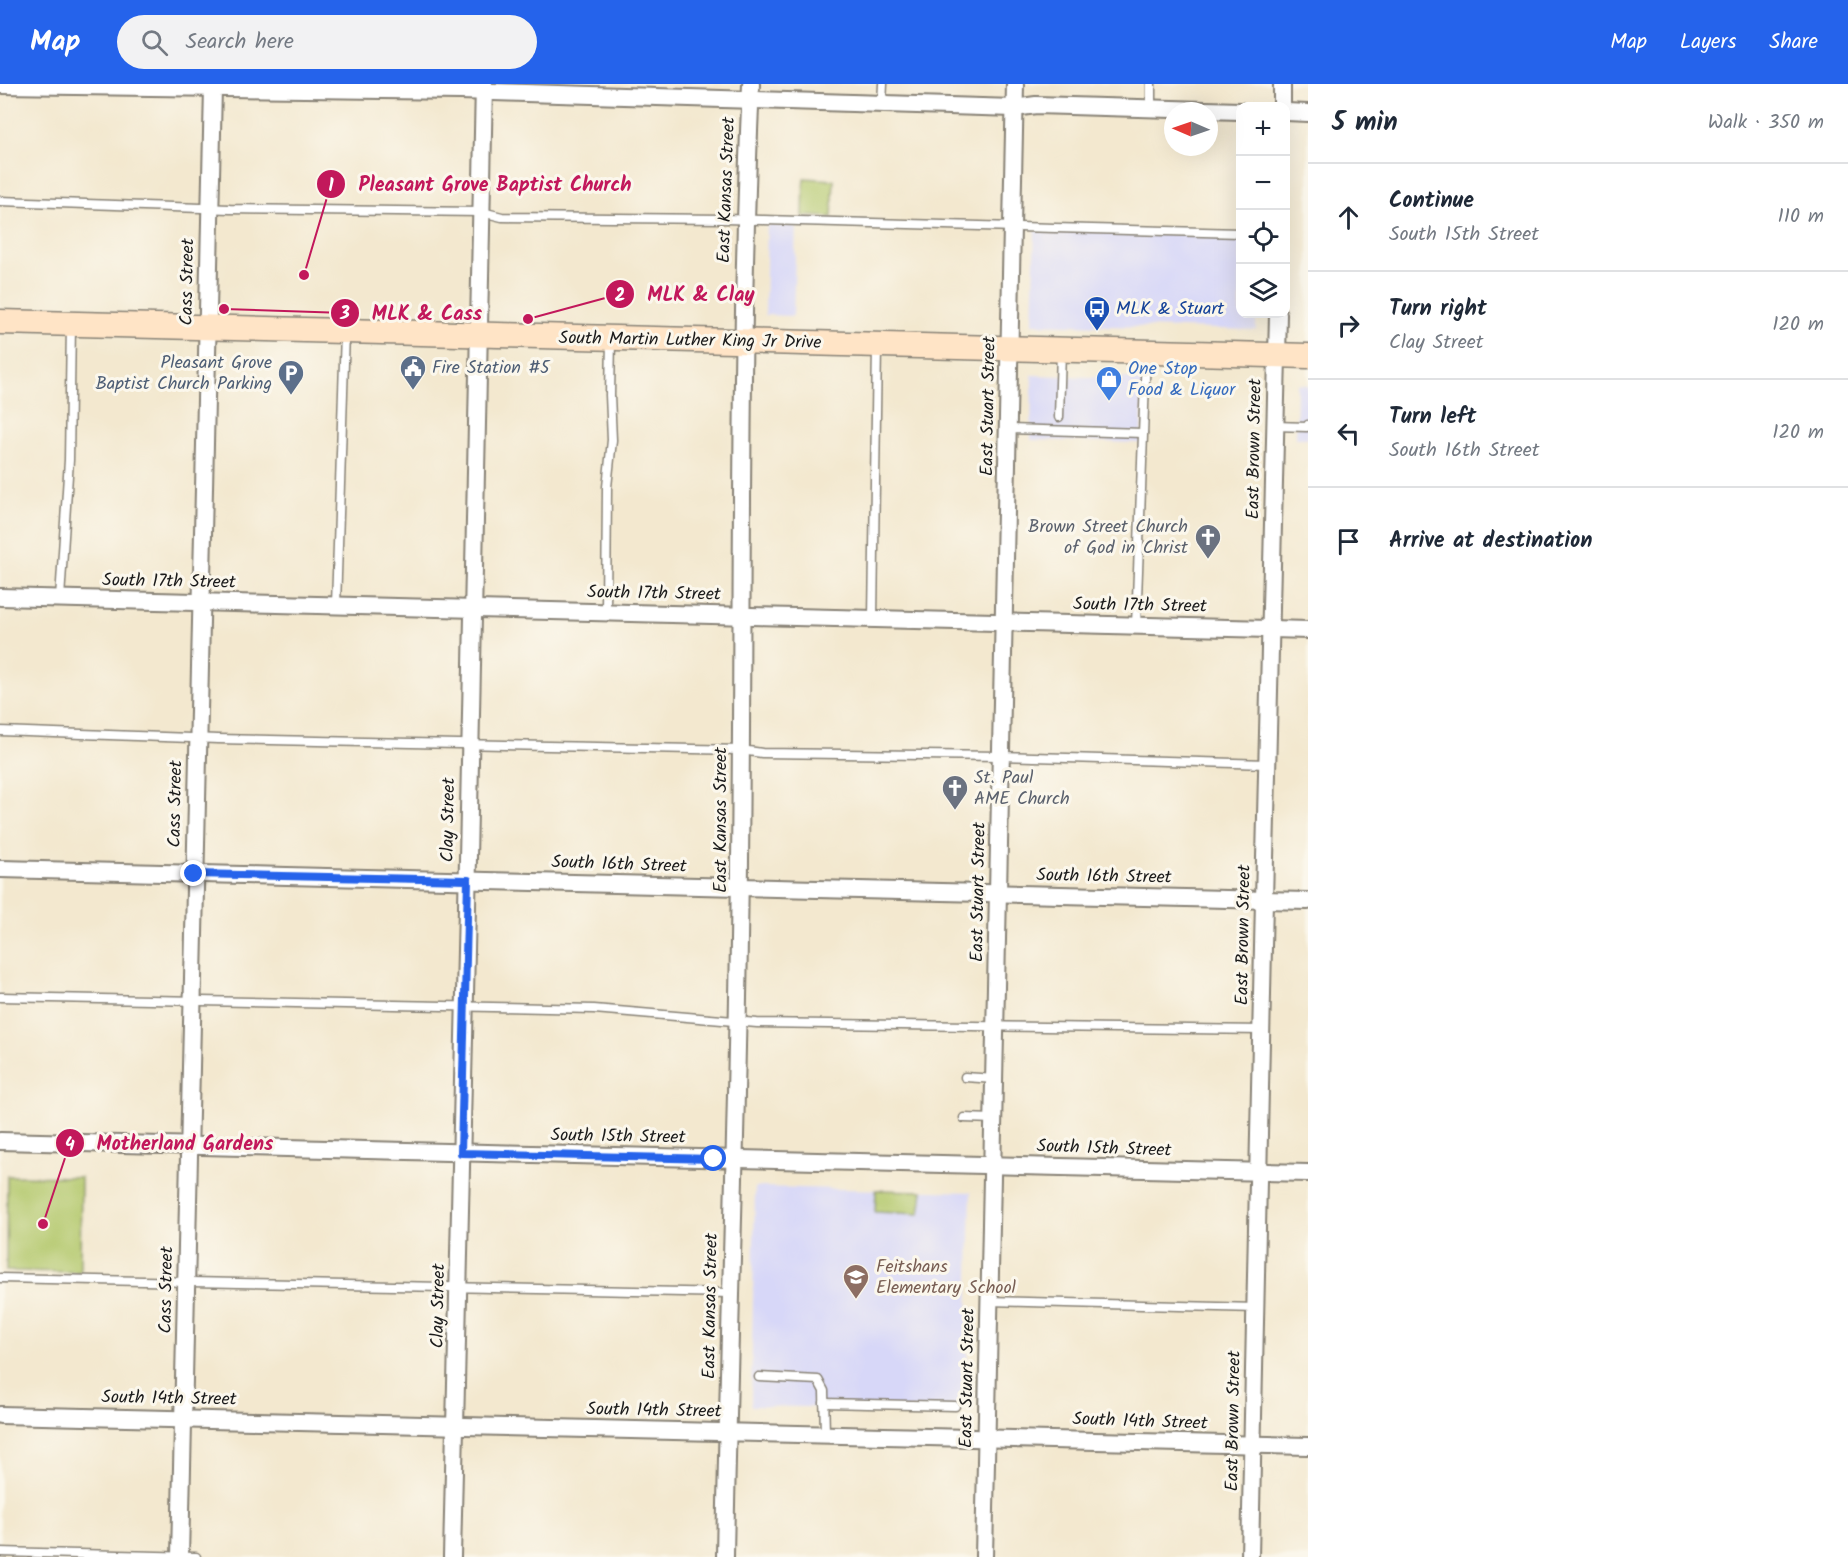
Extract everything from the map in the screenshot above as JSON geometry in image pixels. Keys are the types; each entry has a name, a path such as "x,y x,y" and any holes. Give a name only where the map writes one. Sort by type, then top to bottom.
{"street":[{"name":"East Stuart Street","path":"984,1557 1015,84"},
{"path":"1282,84 1282,102"},
{"path":"0,85 750,92 882,104 1014,108 1036,105 1236,111"},
{"name":"Cass Street","path":"180,1557 213,88"},
{"name":"Clay Street","path":"452,1557 484,88"},
{"name":"East Kansas Street","path":"725,1557 740,888 743,342 750,92"},
{"path":"1290,112 1308,113"},
{"name":"East Brown Street","path":"1250,1557 1278,318"},
{"name":"South Martin Luther King Jr Drive","path":"0,322 1308,356"},
{"name":"South 17th Street","path":"0,597 1308,630"},
{"name":"South 16th Street","path":"0,869 1308,901"},
{"name":"South 15th Street","path":"0,1142 1308,1173"},
{"name":"South 14th Street","path":"0,1415 1308,1446"}],"lane":[{"path":"882,104 883,84"},
{"path":"1151,84 1151,108"},
{"path":"0,201 482,212 502,217 745,220 1236,233"},
{"path":"60,598 69,460 71,324"},
{"path":"336,605 345,332"},
{"path":"606,612 607,487 612,440 611,339"},
{"path":"873,618 878,345"},
{"path":"1059,417 1061,350"},
{"path":"1137,626 1146,353"},
{"path":"1275,426 1308,425"},
{"path":"1009,429 1143,433"},
{"path":"0,731 197,738 741,750 762,753 1001,756 1267,764"},
{"path":"0,997 594,1009 757,1023 1262,1030"},
{"path":"965,1077 995,1079"},
{"path":"964,1118 994,1119"},
{"path":"0,1278 731,1293"},
{"path":"989,1300 1256,1308"},
{"path":"759,1377 818,1380 824,1391 825,1434"},
{"path":"824,1403 955,1407"},
{"path":"0,1552 196,1557"}],"shaded area":[{"path":"767,225 796,225 793,316 765,315"},
{"path":"1035,230 1236,235 1236,318 1256,318 1256,330 1032,324"},
{"path":"1032,375 1143,379 1141,443 1031,440"},
{"path":"1297,384 1308,385 1308,438 1296,438"},
{"path":"755,1187 971,1192 966,1410 751,1406"}],"green space":[{"path":"804,178 834,180 832,217 803,216"},
{"path":"7,1176 81,1177 80,1272 6,1271"},
{"path":"876,1190 923,1191 920,1214 875,1212"}],"place":[{"name":"Pleasant Grove Baptist Church","path":"304,275"},
{"name":"MLK & Cass","path":"224,309"},
{"name":"MLK & Clay","path":"528,319"},
{"name":"MLK & Stuart","path":"1097,332"},
{"name":"Fire Station #5","path":"413,391"},
{"name":"Pleasant Grove Baptist Church Parking","path":"291,396"},
{"name":"One Stop Food & Liquor","path":"1109,402"},
{"name":"Brown Street Church of God in Christ","path":"1208,560"},
{"name":"St. Paul AME Church","path":"955,811"},
{"name":"Motherland Gardens","path":"43,1224"},
{"name":"Feitshans Elementary School","path":"856,1300"}],"route":[{"path":"194,874 468,880 461,1153 714,1159"}]}
